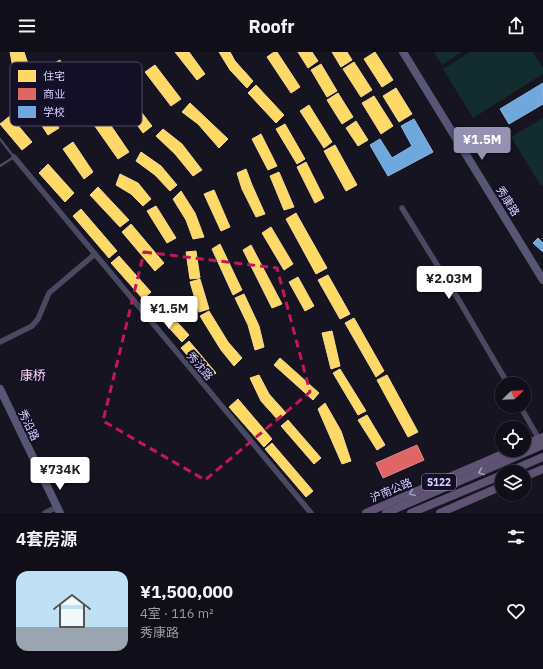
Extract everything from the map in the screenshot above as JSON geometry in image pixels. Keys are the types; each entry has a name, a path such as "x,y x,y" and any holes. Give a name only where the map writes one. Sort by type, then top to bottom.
{"main road":[{"path":"531,443 542,440"},
{"path":"386,513 542,440"},
{"name":"沪南公路","path":"366,513 496,457"},
{"path":"524,465 543,457"},
{"path":"531,474 543,469"},
{"path":"412,513 495,478"},
{"name":"S122","path":"440,513 495,489"}],"street":[{"name":"秀康路","path":"403,52 543,280"},
{"name":"秀沈路","path":"14,157 311,513"},
{"path":"402,208 504,377"},
{"path":"0,342 32,326 38,320 49,293 95,254"},
{"name":"秀沿路","path":"0,389 59,510"},
{"path":"525,413 542,440"},
{"path":"45,513 59,510"}],"lane":[{"path":"0,139 14,157 0,166"}],"highlighted area":[{"path":"144,252 277,268 310,392 205,480 103,421"}],"green space":[{"path":"434,52 462,52 442,65"},
{"path":"470,52 533,52 543,68 543,74 473,118 443,69"},
{"path":"543,118 543,185 541,186 511,137"}],"building: 住宅":[{"path":"10,52 24,52 27,62 12,62"},
{"path":"175,52 189,52 205,74 197,80"},
{"path":"219,52 230,52 235,61 253,81 247,88 230,70"},
{"path":"274,52 277,52 300,87 291,93 267,57"},
{"path":"298,52 312,52 318,61 308,68"},
{"path":"332,52 347,52 352,60 341,67"},
{"path":"375,52 393,80 382,87 364,59"},
{"path":"354,62 372,90 361,97 343,69"},
{"path":"321,64 337,91 327,97 311,70"},
{"path":"155,65 181,99 171,106 145,72"},
{"path":"256,85 284,115 276,123 248,93"},
{"path":"396,88 412,114 399,122 383,96"},
{"path":"338,93 353,117 342,124 327,100"},
{"path":"374,96 393,126 381,134 362,103"},
{"path":"190,103 228,139 219,148 198,124 182,112"},
{"path":"309,105 332,142 324,148 300,111"},
{"path":"142,113 152,126 143,133 138,126 142,126"},
{"path":"10,116 10,126 18,126 32,142 22,150 0,124"},
{"path":"356,121 368,140 358,146 346,128"},
{"path":"285,124 305,159 297,164 276,129"},
{"path":"42,126 58,126 59,128 48,135"},
{"path":"95,126 111,126 129,152 118,159"},
{"path":"163,129 182,144 202,170 193,176 175,154 156,136"},
{"path":"261,134 277,166 268,170 252,139"},
{"path":"73,142 93,172 84,179 63,149"},
{"path":"335,145 357,185 346,191 324,151"},
{"path":"141,152 161,166 177,185 170,191 155,175 136,161"},
{"path":"306,162 324,198 315,203 297,167"},
{"path":"48,164 74,193 65,202 39,173"},
{"path":"246,169 265,214 256,217 242,189 237,173"},
{"path":"279,172 294,207 284,210 270,176"},
{"path":"120,174 138,183 151,199 143,206 131,194 116,185"},
{"path":"98,187 129,220 120,227 90,195"},
{"path":"214,190 230,227 221,231 204,194"},
{"path":"181,191 195,213 204,237 193,239 186,220 173,199"},
{"path":"156,206 176,238 167,243 147,211"},
{"path":"81,209 117,251 109,258 73,216"},
{"path":"296,213 327,268 316,274 286,219"},
{"path":"131,224 164,263 155,271 122,232"},
{"path":"271,227 293,264 284,270 262,233"},
{"path":"220,244 242,290 233,295 212,249"},
{"path":"251,245 282,304 272,308 243,250"},
{"path":"196,251 200,278 190,279 186,252"},
{"path":"119,256 151,292 143,299 111,263"},
{"path":"328,275 350,314 340,319 318,280"},
{"path":"298,277 314,306 305,311 289,282"},
{"path":"200,279 209,309 199,312 190,282"},
{"path":"244,294 259,326 264,347 255,350 248,325 235,298"},
{"path":"156,299 189,335 182,342 149,306"},
{"path":"209,311 228,342 242,358 234,366 221,350 200,316"},
{"path":"354,318 384,371 376,377 345,323"},
{"path":"332,331 340,366 331,369 322,333"},
{"path":"189,341 216,373 209,380 181,348"},
{"path":"280,358 319,393 313,400 274,365"},
{"path":"340,369 366,411 358,415 333,373"},
{"path":"259,375 269,394 286,413 278,420 261,401 250,378"},
{"path":"387,375 418,432 408,437 377,380"},
{"path":"238,399 272,439 264,447 229,407"},
{"path":"325,403 341,431 351,461 342,464 318,409"},
{"path":"367,415 385,445 377,450 358,420"},
{"path":"288,420 321,458 314,464 281,426"},
{"path":"272,443 313,491 306,497 265,449"}],"building: 商业":[{"path":"417,445 424,460 383,478 376,463"}],"building: 学校":[{"path":"543,83 543,104 509,124 500,109"},
{"path":"414,119 433,152 388,176 370,145 380,139 392,158 412,146 401,126"},
{"path":"538,238 543,243 543,252 533,243"}],"district":[{"name":"康桥","path":"33,375"}]}
